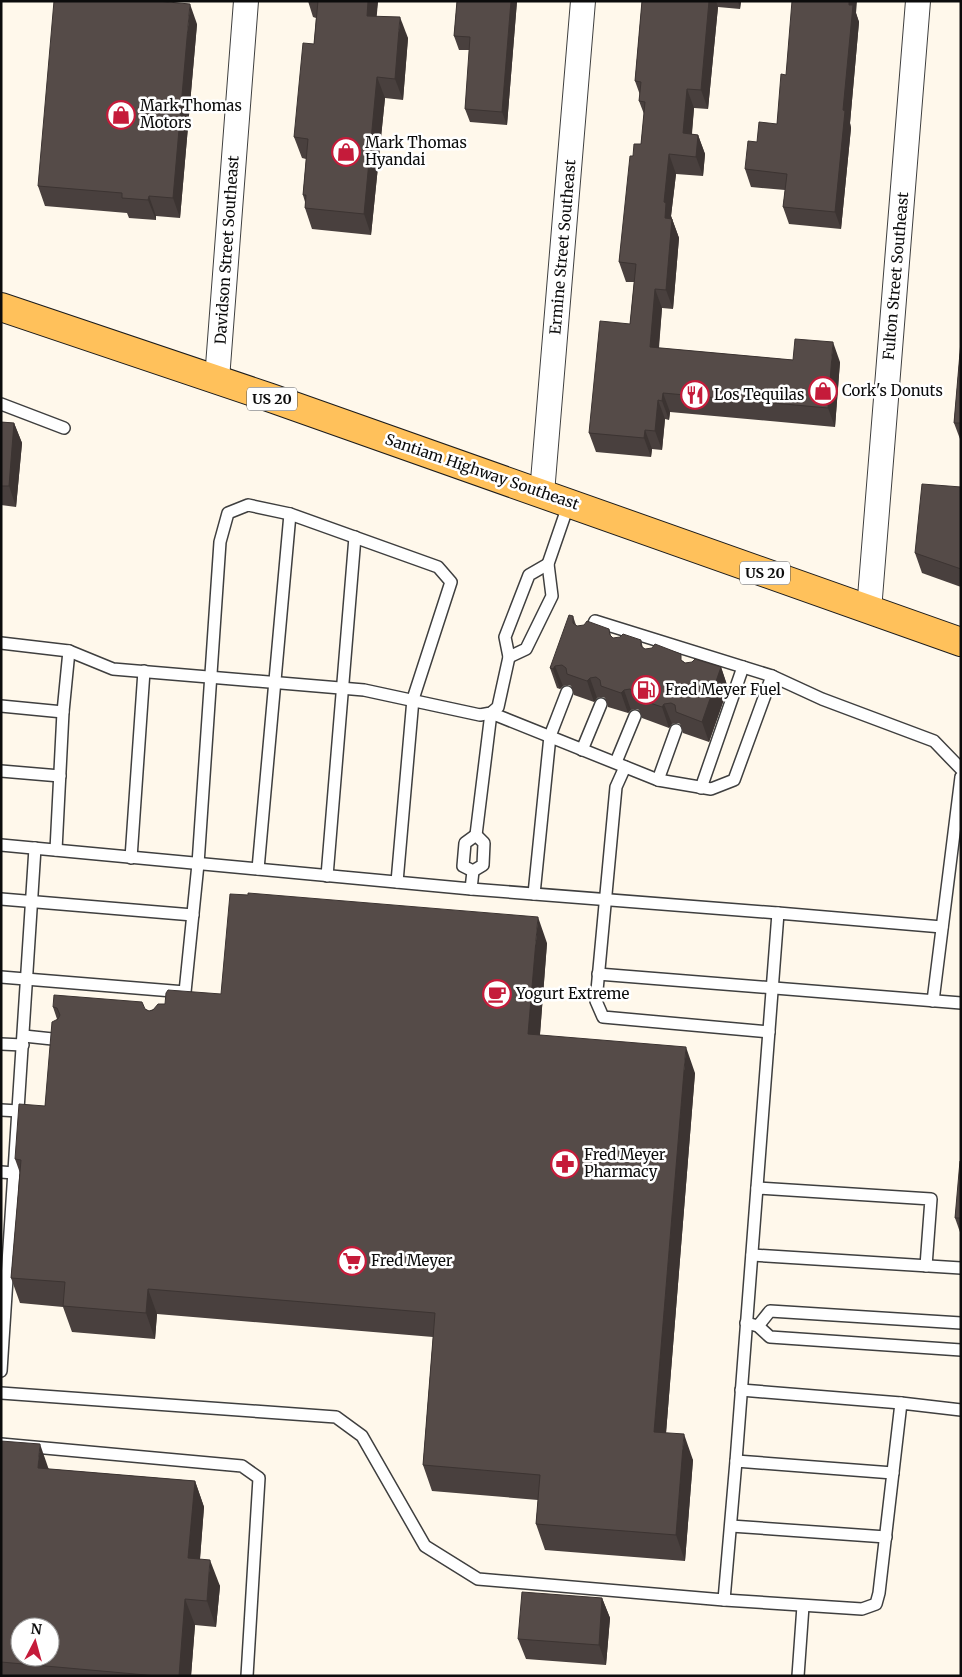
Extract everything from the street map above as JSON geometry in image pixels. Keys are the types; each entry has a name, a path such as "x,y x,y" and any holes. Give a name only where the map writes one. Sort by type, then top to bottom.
{"main road":[{"name":"Santiam Highway Southeast","path":"1,307 217,379 961,642"}],"street":[{"name":"Davidson Street Southeast","path":"217,379 246,1"},
{"name":"Ermine Street Southeast","path":"542,493 583,1"},
{"name":"Fulton Street Southeast","path":"869,610 918,1"}],"lane":[{"path":"1,404 64,428"},
{"path":"510,657 526,649 552,596 548,564 569,503"},
{"path":"1,977 182,996 198,864 220,542 228,513 248,505 290,514 438,567 451,582 413,699 397,882"},
{"path":"258,869 290,514"},
{"path":"326,876 355,537"},
{"path":"1,643 68,651 113,668 364,690 413,699 480,715 491,713 498,707 510,657 505,637 529,575 548,564"},
{"path":"588,639 595,621 663,643 702,659 744,667 772,676 822,699 934,740 961,769"},
{"path":"625,645 630,632"},
{"path":"658,656 663,643"},
{"path":"56,850 68,651"},
{"path":"701,788 744,667"},
{"path":"131,858 144,671"},
{"path":"491,713 658,780 711,790 734,780 772,676"},
{"path":"534,894 550,736 567,692"},
{"path":"582,750 601,704"},
{"path":"1,706 63,712"},
{"path":"473,871 463,866 465,843 476,835 491,713"},
{"path":"635,716 620,764 616,787 596,1001 604,1017 769,1032"},
{"path":"658,780 676,730"},
{"path":"1,771 60,776"},
{"path":"933,1001 961,776"},
{"path":"473,871 483,865 484,843 476,835"},
{"path":"1,845 471,889 942,927"},
{"path":"1,1371 6,1237 14,1173 35,848"},
{"path":"471,889 473,871"},
{"path":"1,899 193,915"},
{"path":"724,1600 741,1390 752,1324 752,1255 778,914"},
{"path":"598,974 961,1003"},
{"path":"1,1044 23,1041 62,1040"},
{"path":"1,1110 18,1111"},
{"path":"1,1172 14,1173"},
{"path":"757,1188 931,1199 926,1266"},
{"path":"752,1255 961,1268"},
{"path":"752,1324 770,1311 961,1323"},
{"path":"752,1324 770,1337 961,1350"},
{"path":"741,1390 901,1403 961,1410"},
{"path":"1,1393 336,1417 362,1436 424,1546 478,1579 724,1600 862,1609 876,1604 880,1593 901,1403"},
{"path":"1,1444 242,1466 259,1478 247,1676"},
{"path":"736,1461 893,1473"},
{"path":"731,1526 886,1537"},
{"path":"798,1676 803,1606"}],"building":[{"name":"Mark Thomas Motors","path":"54,1 157,1 190,4 173,198 149,196 148,200 122,198 122,193 38,186"},
{"path":"318,1 368,1 367,16 400,17 395,79 377,77 364,214 305,208 306,195 303,195 308,139 294,137 303,43 314,44"},
{"path":"457,1 511,1 502,112 465,109 470,37 454,36"},
{"path":"642,1 709,1 701,90 687,89 683,133 698,135 696,157 669,154 664,202 666,203 665,218 672,219 666,290 655,289 650,347 793,360 795,339 833,342 828,408 663,393 662,401 658,400 655,431 645,430 644,438 589,433 600,321 630,324 636,264 619,262 630,156 633,156 634,144 641,144 645,102 639,101 641,82 635,81"},
{"path":"792,1 849,1 849,5 853,5 835,212 783,207 787,174 745,169 748,141 757,142 759,122 777,124 781,74 786,75"},
{"path":"961,341 961,423 954,423"},
{"path":"1,422 14,423 9,486 1,486"},
{"path":"922,484 961,487 961,569 915,553"},
{"path":"569,615 573,616 573,623 577,626 584,625 587,621 609,629 610,635 613,638 620,637 623,634 641,640 641,646 645,649 652,648 655,644 681,654 681,660 685,663 692,662 695,659 721,667 702,722 676,712 675,705 671,703 664,704 662,707 635,698 634,692 630,689 624,690 621,693 601,686 600,680 596,677 590,678 587,681 567,674 566,668 562,665 555,666 553,669 550,668"},
{"name":"Fred Meyer","path":"248,893 538,917 528,1034 686,1047 654,1432 684,1434 676,1535 536,1524 540,1475 423,1465 435,1313 148,1289 146,1313 63,1306 65,1282 11,1278 21,1160 15,1159 19,1104 45,1106 52,1022 58,1019 60,1015 57,1008 53,1007 54,995 142,1002 145,1009 149,1011 153,1010 158,1004 165,1004 168,990 221,994 230,894 248,895"},
{"path":"960,1161 961,1218 955,1218"},
{"path":"1,1441 40,1444 38,1468 195,1481 188,1558 210,1560 207,1601 185,1599 179,1676 157,1676 57,1667 60,1667 60,1617 10,1617 10,1663 1,1662"},
{"path":"522,1592 602,1598 599,1645 518,1639"}],"place":[{"name":"Mark Thomas Motors","path":"121,115"},
{"name":"Mark Thomas Hyandai","path":"346,152"},
{"name":"Cork's Donuts","path":"823,391"},
{"name":"Los Tequilas","path":"695,395"},
{"name":"Fred Meyer Fuel","path":"646,690"},
{"name":"Yogurt Extreme","path":"497,994"},
{"name":"Fred Meyer Pharmacy","path":"565,1164"},
{"name":"Fred Meyer","path":"352,1261"}]}
